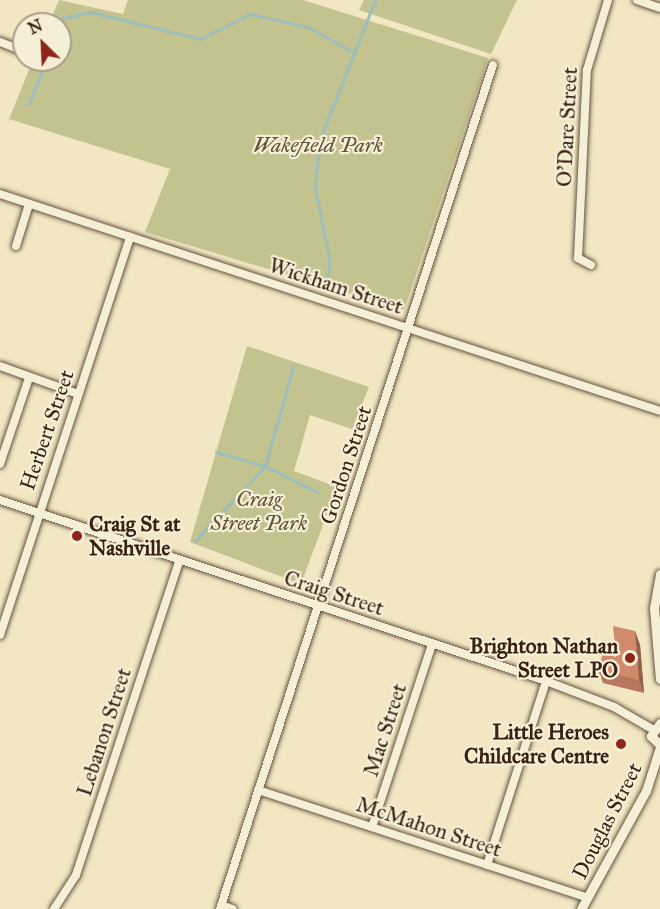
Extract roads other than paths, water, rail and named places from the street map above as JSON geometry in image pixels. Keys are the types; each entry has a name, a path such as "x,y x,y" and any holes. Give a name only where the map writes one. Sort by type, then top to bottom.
{"street":[{"name":"O'Dare Street","path":"591,266 579,258 587,70 608,0"},
{"path":"637,0 660,8"},
{"name":"Gordon Street","path":"220,907 410,329 493,65"},
{"name":"Wickham Street","path":"0,194 660,411"},
{"path":"16,246 29,204"},
{"name":"Herbert Street","path":"0,635 130,237"},
{"path":"0,366 78,394"},
{"path":"0,464 29,378"},
{"name":"Craig Street","path":"0,500 546,681 656,726"},
{"name":"Lebanon Street","path":"54,909 76,874 179,561"},
{"path":"660,574 658,585 660,679"},
{"name":"Mac Street","path":"372,827 432,645"},
{"path":"487,865 546,681"},
{"path":"656,726 652,739 660,746"},
{"name":"Douglas Street","path":"581,909 646,791 660,746"},
{"name":"McMahon Street","path":"258,790 588,898"},
{"path":"220,907 232,909"}],"waterway":[{"path":"325,288 330,263 315,188 320,139 375,0"},
{"path":"72,16 91,12 200,39 250,14 308,27 353,52"},
{"path":"29,103 42,72"},
{"path":"195,541 265,466 293,367"},
{"path":"216,452 265,466 317,492"}],"place":[{"name":"Craig St at Nashville","path":"77,536"},
{"name":"Brighton Nathan Street LPO","path":"630,658"},
{"name":"Little Heroes Childcare Centre","path":"621,744"}],"park label":[{"name":"Wakefield Park","path":"318,145"},
{"name":"Craig Street Park","path":"259,511"}]}
